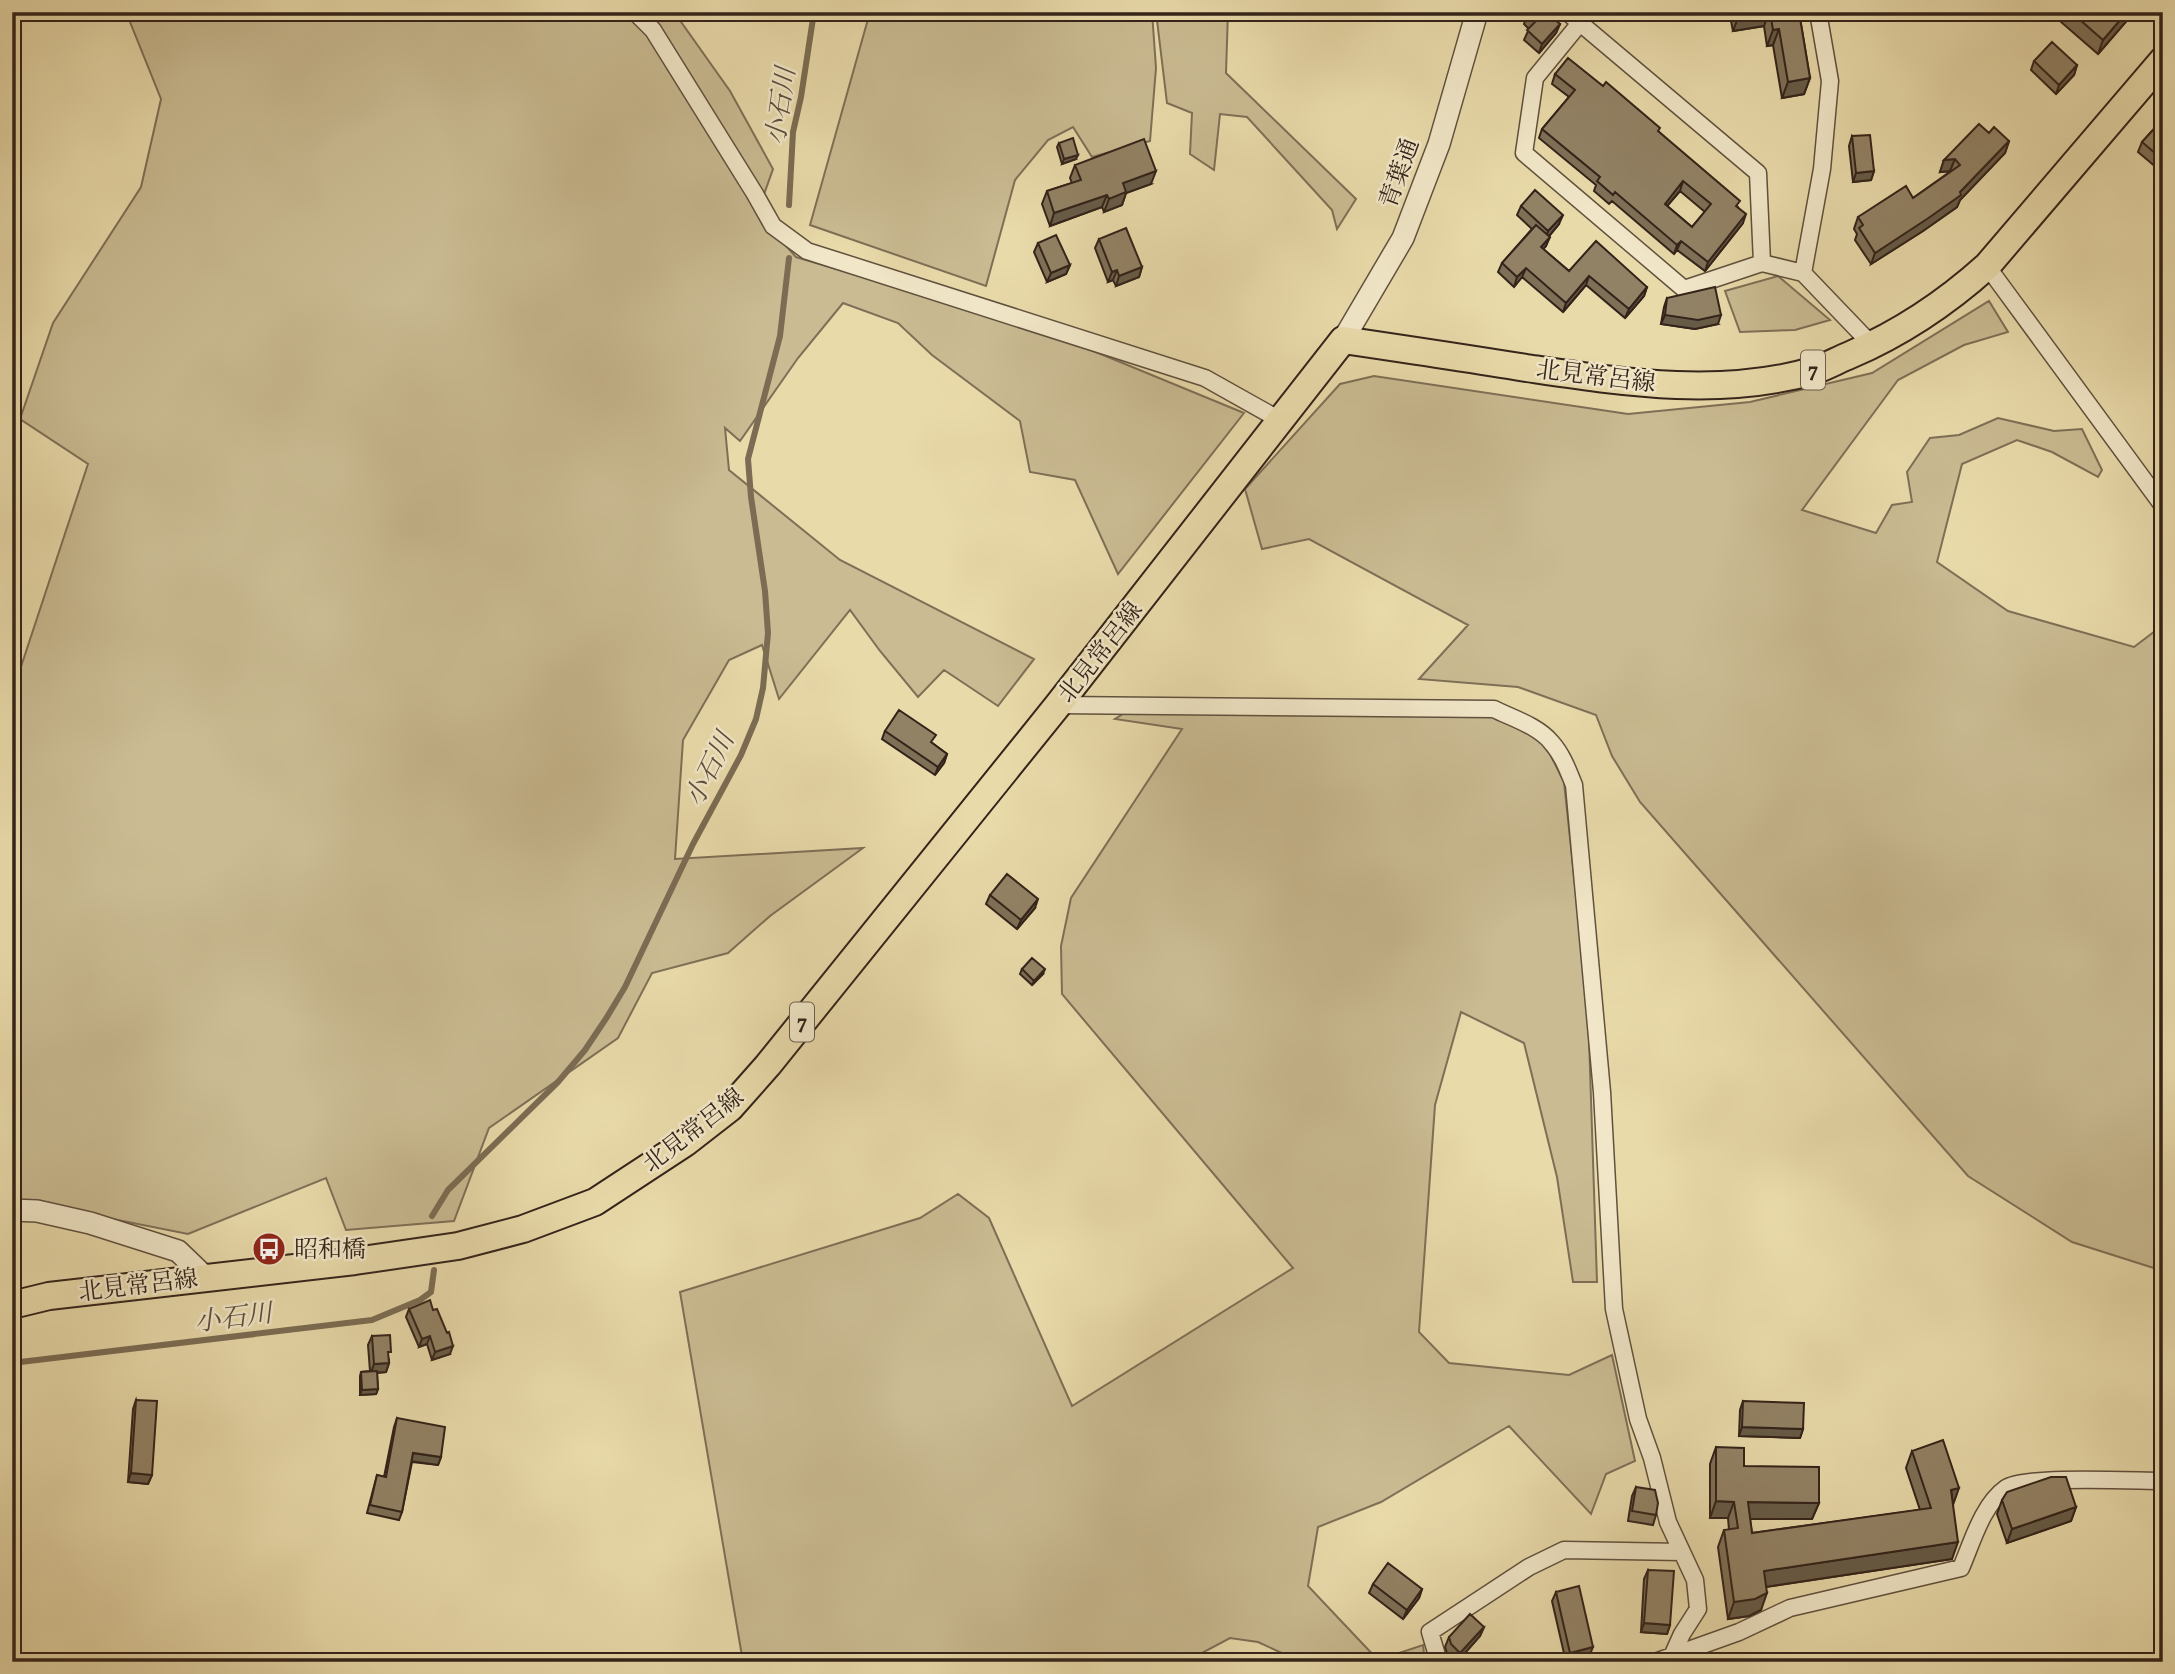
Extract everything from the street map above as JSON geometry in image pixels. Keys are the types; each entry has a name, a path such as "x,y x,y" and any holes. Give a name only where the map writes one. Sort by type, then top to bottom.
{"main road":[{"name":"北見常呂線","path":"12,1305 50,1296 355,1261 457,1246 523,1229 595,1202 685,1143 730,1108 768,1065 1058,705 1343,340 1603,379 1683,387 1740,384 1817,369 1872,345 1923,317 1987,267 2163,60"}],"street":[{"path":"635,12 653,30 773,226 807,251 1205,378 1280,420"},
{"name":"青葉通","path":"1343,340 1403,238 1439,144 1477,12"},
{"path":"1567,12 1758,173 1762,263"},
{"path":"1802,273 1822,169 1829,81 1818,12"},
{"path":"1580,23 1535,78 1524,153 1684,289 1762,263 1802,273 1872,345"},
{"path":"1987,267 2163,506"},
{"path":"1058,705 1494,709 1550,740 1574,785 1602,1092 1614,1309 1638,1419 1652,1458 1668,1522 1695,1580 1698,1609 1673,1654"},
{"path":"12,1210 37,1211 90,1223 178,1251 205,1277"},
{"path":"1655,1662 1739,1632 1790,1608 1961,1568 1987,1508 2006,1487 2028,1481 2163,1481"},
{"path":"1439,1662 1430,1632 1529,1567 1564,1550 1682,1552"}],"shaded area":[{"path":"126,12 674,12 730,91 773,169 757,214 796,257 1040,329 1244,413 1118,574 1075,480 1030,472 1020,421 932,355 898,323 843,303 798,358 740,441 725,428 729,470 840,560 1034,659 998,706 944,670 918,697 850,610 779,699 762,645 729,660 683,740 675,859 863,848 770,916 728,953 652,973 618,1038 489,1128 454,1221 346,1230 326,1178 188,1234 12,1199 12,694 88,464 20,419 53,323 141,187 161,99"},
{"path":"870,12 1152,12 1156,68 1150,141 1092,157 1073,127 1048,140 1015,180 986,286 810,225"},
{"path":"1156,12 1228,12 1226,73 1356,199 1337,229 1332,210 1247,117 1220,114 1214,170 1190,154 1192,113 1167,103"},
{"path":"1778,276 1830,320 1795,330 1740,332 1725,291"},
{"path":"1989,301 2008,332 1964,345 1898,380 1802,510 1876,533 1892,505 1912,502 1907,472 1930,438 1959,435 1998,418 2054,431 2082,429 2102,470 2098,477 2052,452 2017,440 1962,464 1937,562 2008,611 2134,647 2163,625 2163,1271 2072,1242 1968,1176 1640,802 1612,756 1596,715 1518,687 1419,679 1468,625 1309,539 1262,549 1245,489 1340,384 1374,376 1628,414 1750,402 1872,373"},
{"path":"1131,709 1500,715 1543,740 1564,782 1588,1008 1597,1282 1573,1282 1557,1177 1524,1043 1461,1012 1435,1105 1419,1332 1449,1363 1569,1375 1612,1355 1635,1461 1606,1474 1591,1514 1509,1426 1381,1502 1318,1527 1308,1586 1378,1660 1423,1645 1425,1662 1329,1662 1286,1655 1258,1642 1230,1638 1185,1662 743,1662 680,1292 920,1218 958,1194 989,1218 1072,1406 1293,1268 1062,994 1061,946 1071,898 1182,729 1115,719"}],"building":[{"path":"1529,12 1546,12 1560,24 1542,44 1527,30 1535,22 1527,15"},
{"path":"1770,12 1799,12 1810,78 1788,82 1779,29 1773,30"},
{"path":"2071,12 2127,12 2103,40"},
{"path":"2052,42 2077,65 2059,85 2034,61"},
{"path":"1568,58 1603,86 1606,82 1660,128 1658,131 1740,201 1736,206 1746,214 1708,262 1681,241 1677,245 1615,192 1613,195 1597,181 1600,177 1542,129 1575,90 1555,74","holes":["1683,181 1711,204 1692,227 1665,204"]},
{"path":"2163,119 2163,160 2142,142"},
{"path":"1979,124 1989,133 1994,127 2009,141 1960,192 1961,195 1875,253 1859,228 1863,225 1858,217 1906,186 1913,198 1960,165 1955,159 1944,160"},
{"path":"1870,135 1874,171 1856,173 1852,136"},
{"path":"1073,138 1078,155 1064,159 1059,143"},
{"path":"1144,139 1156,171 1123,183 1126,192 1109,199 1107,195 1054,213 1047,191 1081,180 1075,165"},
{"path":"1535,190 1563,215 1548,231 1521,206"},
{"path":"1536,225 1550,237 1541,247 1569,271 1596,241 1647,287 1629,309 1589,276 1566,303 1526,268 1517,277 1502,263"},
{"path":"1126,228 1142,267 1119,276 1117,270 1112,272 1099,239"},
{"path":"1056,235 1070,265 1051,273 1038,243"},
{"path":"1715,287 1721,315 1698,320 1665,315 1667,298"},
{"path":"899,710 936,735 931,742 947,754 938,767 885,731"},
{"path":"1007,874 1038,899 1021,920 990,895"},
{"path":"1032,958 1045,969 1034,981 1022,969"},
{"path":"430,1300 433,1310 437,1309 447,1333 449,1332 453,1346 435,1352 430,1336 422,1339 409,1309"},
{"path":"390,1335 389,1363 374,1364 372,1336"},
{"path":"377,1371 378,1389 362,1390 361,1372"},
{"path":"136,1400 157,1401 152,1475 131,1473"},
{"path":"1743,1401 1804,1403 1803,1429 1742,1427"},
{"path":"397,1418 445,1427 441,1457 413,1453 402,1512 370,1505 377,1475 386,1477"},
{"path":"1943,1440 1959,1488 1951,1490 1958,1542 1764,1571 1767,1593 1755,1599 1734,1602 1724,1530 1738,1528 1734,1502 1716,1501 1716,1447 1744,1448 1744,1466 1819,1467 1819,1503 1748,1502 1752,1533 1931,1508 1912,1451"},
{"path":"2051,1477 2066,1477 2076,1507 2012,1529 2002,1500 2007,1492"},
{"path":"1636,1487 1655,1490 1658,1503 1656,1515 1632,1511"},
{"path":"1388,1563 1422,1589 1407,1610 1373,1584"},
{"path":"1648,1570 1674,1571 1670,1625 1644,1623"},
{"path":"1579,1586 1593,1647 1570,1653 1556,1592"},
{"path":"1470,1614 1484,1627 1460,1653 1451,1644 1449,1637"}],"waterway":[{"name":"小石川","path":"789,205 793,132 814,12"},
{"name":"小石川","path":"432,1216 448,1190 558,1082 585,1050 607,1017 625,987 693,844 741,755 756,719 763,688 768,633 748,459 780,336 789,258"},
{"name":"小石川","path":"12,1363 372,1320 420,1300 431,1292 434,1270"}],"place":[{"name":"昭和橋","path":"269,1249"}]}
